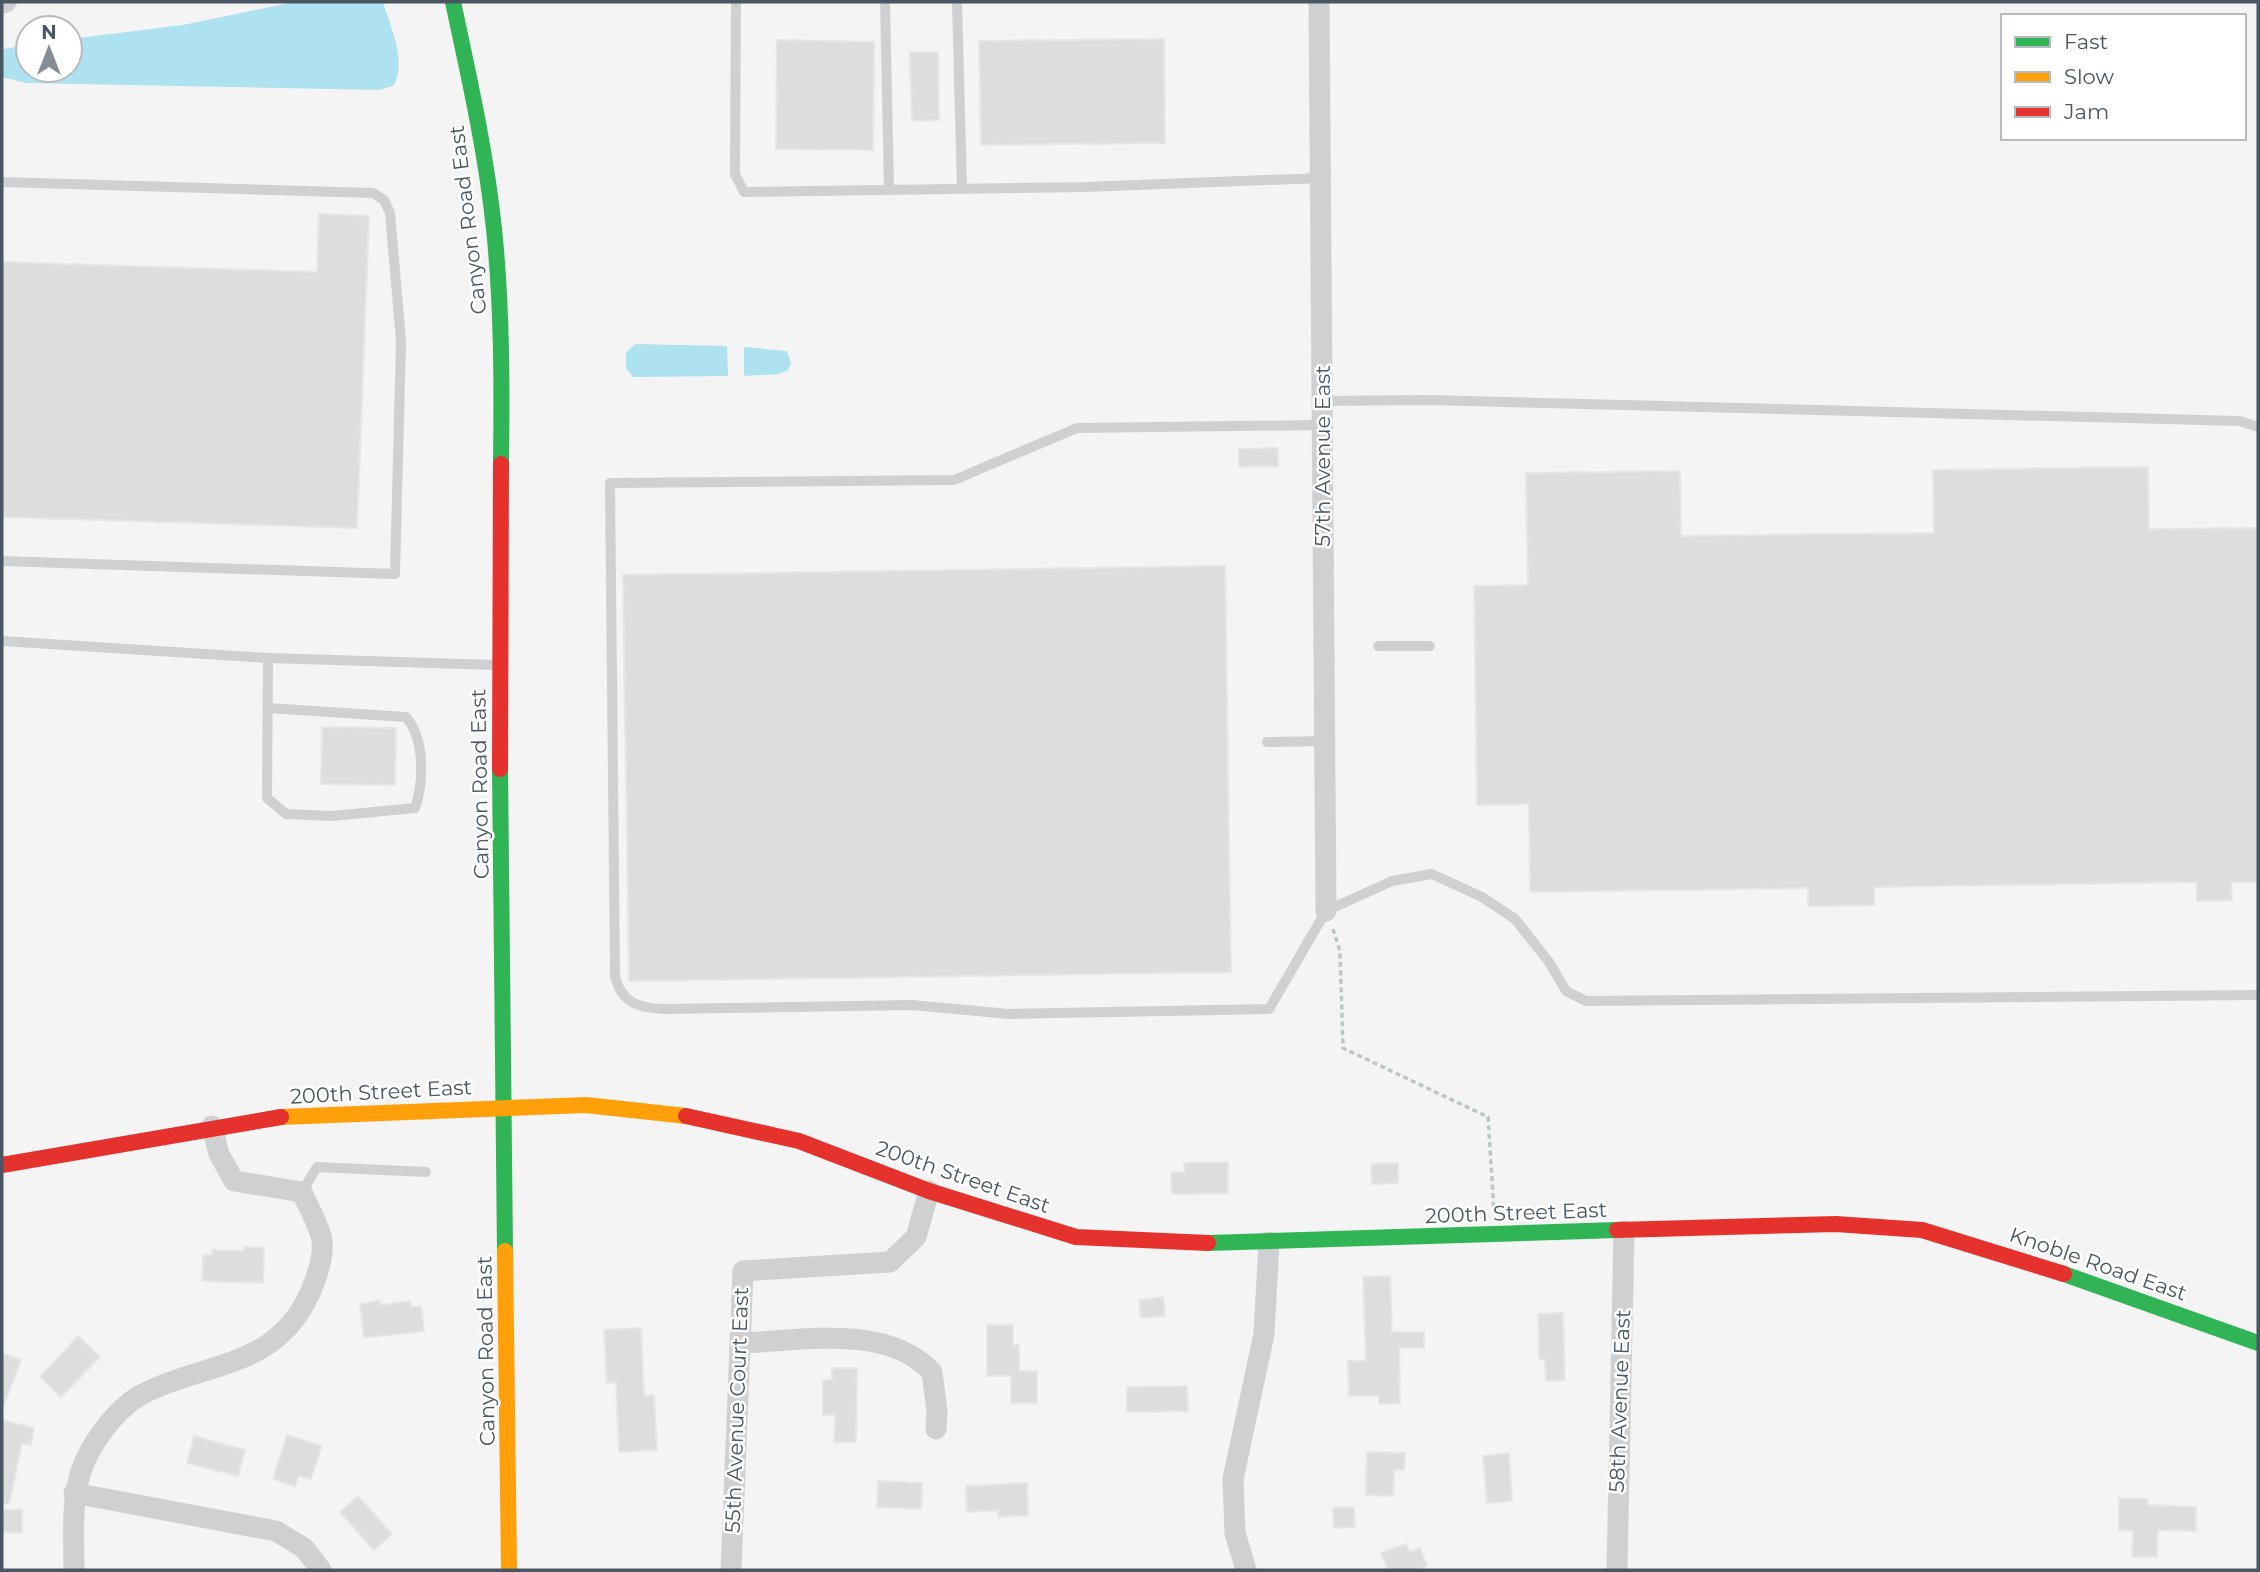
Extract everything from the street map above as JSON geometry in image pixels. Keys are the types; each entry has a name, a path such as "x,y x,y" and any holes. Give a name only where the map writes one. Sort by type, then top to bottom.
{"street":[{"name":"Canyon Road East","path":"453,2 481,136 494,228 502,334 499,665 509,1570"},
{"name":"57th Avenue East","path":"1319,2 1326,911"},
{"name":"200th Street East","path":"2,1166 212,1126 279,1117 586,1105 683,1115 799,1141 929,1191 1076,1237 1164,1243 1269,1242 1814,1224 1922,1230"},
{"path":"74,1570 74,1493 91,1448 112,1419 137,1398 167,1384 251,1356 283,1333 313,1285 322,1241 302,1192 234,1181 219,1154 212,1126"},
{"name":"55th Avenue Court East","path":"731,1570 743,1271 890,1262 916,1237 929,1191"},
{"name":"Knoble Road East","path":"1922,1230 2007,1254 2258,1343"},
{"name":"58th Avenue East","path":"1617,1570 1624,1231"},
{"path":"1246,1570 1235,1533 1233,1479 1264,1334 1269,1242"},
{"path":"741,1342 867,1339 895,1346 932,1373 937,1410 936,1429"},
{"path":"74,1493 276,1531 304,1548 316,1564"}],"lane":[{"path":"736,2 735,174 744,192 962,189 1321,178"},
{"path":"886,2 889,190"},
{"path":"957,2 962,189"},
{"path":"2,182 373,193 384,200 390,213 401,341 395,574 2,561"},
{"path":"1322,401 1428,400 2240,421 2258,427"},
{"path":"1322,425 1077,428 954,480 610,483 615,976 625,998 635,1005 664,1009 912,1005 1009,1014 1269,1009 1326,911 1392,881 1433,874 1482,897 1515,919 1549,962 1566,991 1586,1000 2258,995"},
{"path":"2,641 268,658 499,665"},
{"path":"1378,646 1430,646"},
{"path":"268,658 267,798 286,814 332,816 415,808 421,789 416,729 406,717 268,708"},
{"path":"1267,742 1325,741"},
{"path":"302,1192 317,1167 426,1172"}],"path":[{"path":"1326,911 1340,951 1343,1048 1488,1117 1495,1235"}],"water":[{"path":"294,2 383,2 398,55 397,77 393,86 379,90 76,84 84,84 84,37 183,25"},
{"path":"14,47 14,80 2,77 3,49"},
{"path":"635,344 727,346 728,376 633,377 626,368 626,353"},
{"path":"744,347 787,351 791,363 788,370 779,374 744,376"}],"building":[{"path":"1164,39 1165,143 981,145 979,41"},
{"path":"777,40 874,42 873,150 776,149"},
{"path":"910,52 938,52 939,120 912,121"},
{"path":"319,214 369,216 357,528 2,517 2,262 317,272"},
{"path":"1278,448 1278,466 1239,467 1239,449"},
{"path":"2148,467 2149,529 2258,528 2258,882 2231,882 2232,900 2197,901 2197,882 1874,887 1874,905 1808,906 1808,888 1530,892 1529,804 1477,805 1474,586 1528,585 1526,473 1680,471 1681,536 1934,533 1933,470"},
{"path":"1225,566 1231,972 629,981 623,575"},
{"path":"322,727 396,728 395,785 321,784"},
{"path":"1228,1162 1228,1193 1172,1194 1171,1172 1185,1172 1184,1163"},
{"path":"1398,1163 1398,1183 1372,1184 1371,1164"},
{"path":"244,1247 264,1248 263,1283 202,1281 203,1255 212,1255 212,1250 243,1251"},
{"path":"1390,1276 1392,1332 1424,1332 1424,1348 1399,1348 1400,1403 1379,1404 1379,1396 1349,1396 1348,1361 1366,1361 1363,1277"},
{"path":"1163,1297 1165,1316 1141,1318 1139,1300"},
{"path":"380,1301 380,1305 410,1301 411,1307 421,1306 424,1331 364,1338 360,1304"},
{"path":"1563,1313 1565,1380 1546,1381 1545,1359 1539,1359 1538,1314"},
{"path":"987,1325 1013,1325 1013,1345 1019,1345 1019,1371 1037,1371 1037,1403 1011,1403 1011,1376 987,1376"},
{"path":"641,1328 644,1396 654,1395 657,1450 619,1452 616,1382 607,1383 604,1330"},
{"path":"78,1336 100,1357 61,1397 40,1377"},
{"path":"2,1353 21,1360 3,1407 2,1406"},
{"path":"832,1368 857,1368 856,1442 834,1442 835,1415 823,1415 823,1380 832,1380"},
{"path":"1187,1386 1188,1411 1127,1412 1127,1387"},
{"path":"2,1420 34,1428 31,1445 22,1443 9,1504 2,1503"},
{"path":"287,1435 322,1446 311,1479 299,1476 295,1487 273,1479"},
{"path":"194,1436 245,1450 238,1476 187,1463"},
{"path":"1367,1452 1405,1453 1404,1470 1394,1470 1393,1496 1366,1495"},
{"path":"1509,1453 1512,1501 1487,1503 1483,1456"},
{"path":"878,1481 922,1483 921,1509 877,1507"},
{"path":"1027,1483 1028,1515 999,1517 998,1510 967,1512 966,1486"},
{"path":"358,1496 392,1534 374,1550 340,1512"},
{"path":"2119,1498 2148,1499 2148,1505 2196,1507 2196,1531 2158,1530 2157,1557 2132,1557 2133,1531 2119,1530"},
{"path":"1354,1507 1355,1527 1334,1528 1333,1508"},
{"path":"2,1509 22,1510 22,1533 2,1532"},
{"path":"1406,1544 1409,1552 1420,1548 1427,1566 1417,1570 1388,1570 1381,1553"}],"traffic: fast":[{"path":"453,2 491,200 499,288 501,464"},
{"path":"500,769 505,1251"},
{"path":"1208,1243 1617,1230"},
{"path":"2064,1274 2258,1343"}],"traffic: slow":[{"path":"281,1117 586,1105 686,1116"},
{"path":"505,1251 509,1570"}],"traffic: jam":[{"path":"500,769 501,464"},
{"path":"686,1116 799,1141 929,1191 1076,1237 1208,1243"},
{"path":"2,1165 281,1117"},
{"path":"1617,1230 1836,1224 1922,1230 2064,1274"}]}
